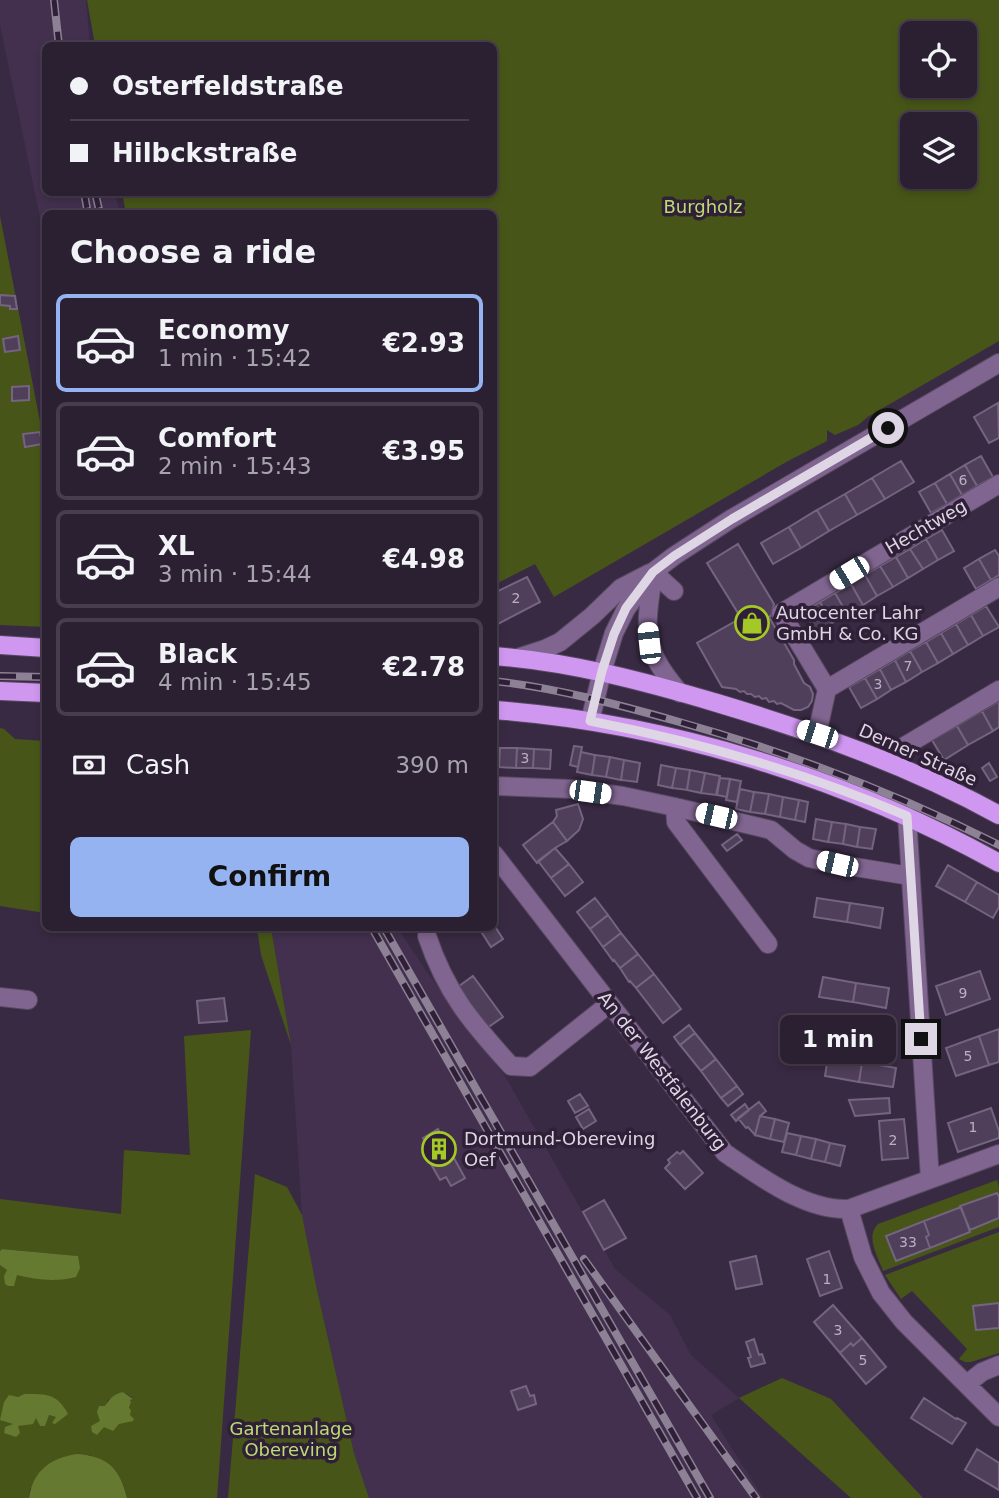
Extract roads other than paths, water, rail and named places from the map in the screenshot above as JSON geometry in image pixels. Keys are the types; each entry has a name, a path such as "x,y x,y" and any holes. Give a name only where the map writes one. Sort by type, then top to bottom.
{"main road":[{"path":"0,645 42,648"},
{"name":"Derner Straße","path":"497,656 602,671 817,734 907,771 999,816"},
{"path":"0,691 42,693"},
{"path":"497,710 590,721 643,731 755,760 852,793 907,816 999,863"}],"street":[{"path":"517,658 560,642 621,588 653,572 732,519 999,363"},
{"name":"Hechtweg","path":"827,689 781,613 999,484"},
{"path":"653,572 674,591"},
{"path":"590,721 614,634 626,608 653,572"},
{"path":"653,572 647,626 649,643 663,672 680,692"},
{"path":"817,734 827,689 999,587"},
{"path":"904,747 999,690"},
{"path":"497,786 572,789 675,807 771,830 794,850 810,858 910,877"},
{"path":"675,807 676,821 768,944"},
{"path":"907,816 930,1179"},
{"name":"An der Westfalenburg","path":"497,858 725,1153 766,1181 809,1202 849,1209 999,1154"},
{"path":"427,936 434,959 462,1010 511,1066 530,1067 610,1004"},
{"path":"0,997 28,1000"},
{"path":"849,1209 863,1258 881,1293 904,1322 999,1417"},
{"path":"967,1384 982,1372 999,1365"}],"railway":[{"path":"54,0 59,42"},
{"path":"85,196 87,210"},
{"path":"96,196 99,210"},
{"path":"0,676 42,677"},
{"path":"497,681 563,692 608,703 759,746 881,791 999,845"},
{"path":"374,931 697,1498"},
{"path":"386,931 710,1498"},
{"path":"584,1259 756,1498"}],"place":[{"name":"Autocenter Lahr GmbH & Co. KG","path":"752,623"},
{"name":"Dortmund-Obereving Oef","path":"439,1149"}],"park label":[{"name":"Burgholz","path":"703,207"},
{"name":"Gartenanlage Obereving","path":"291,1439"}]}
